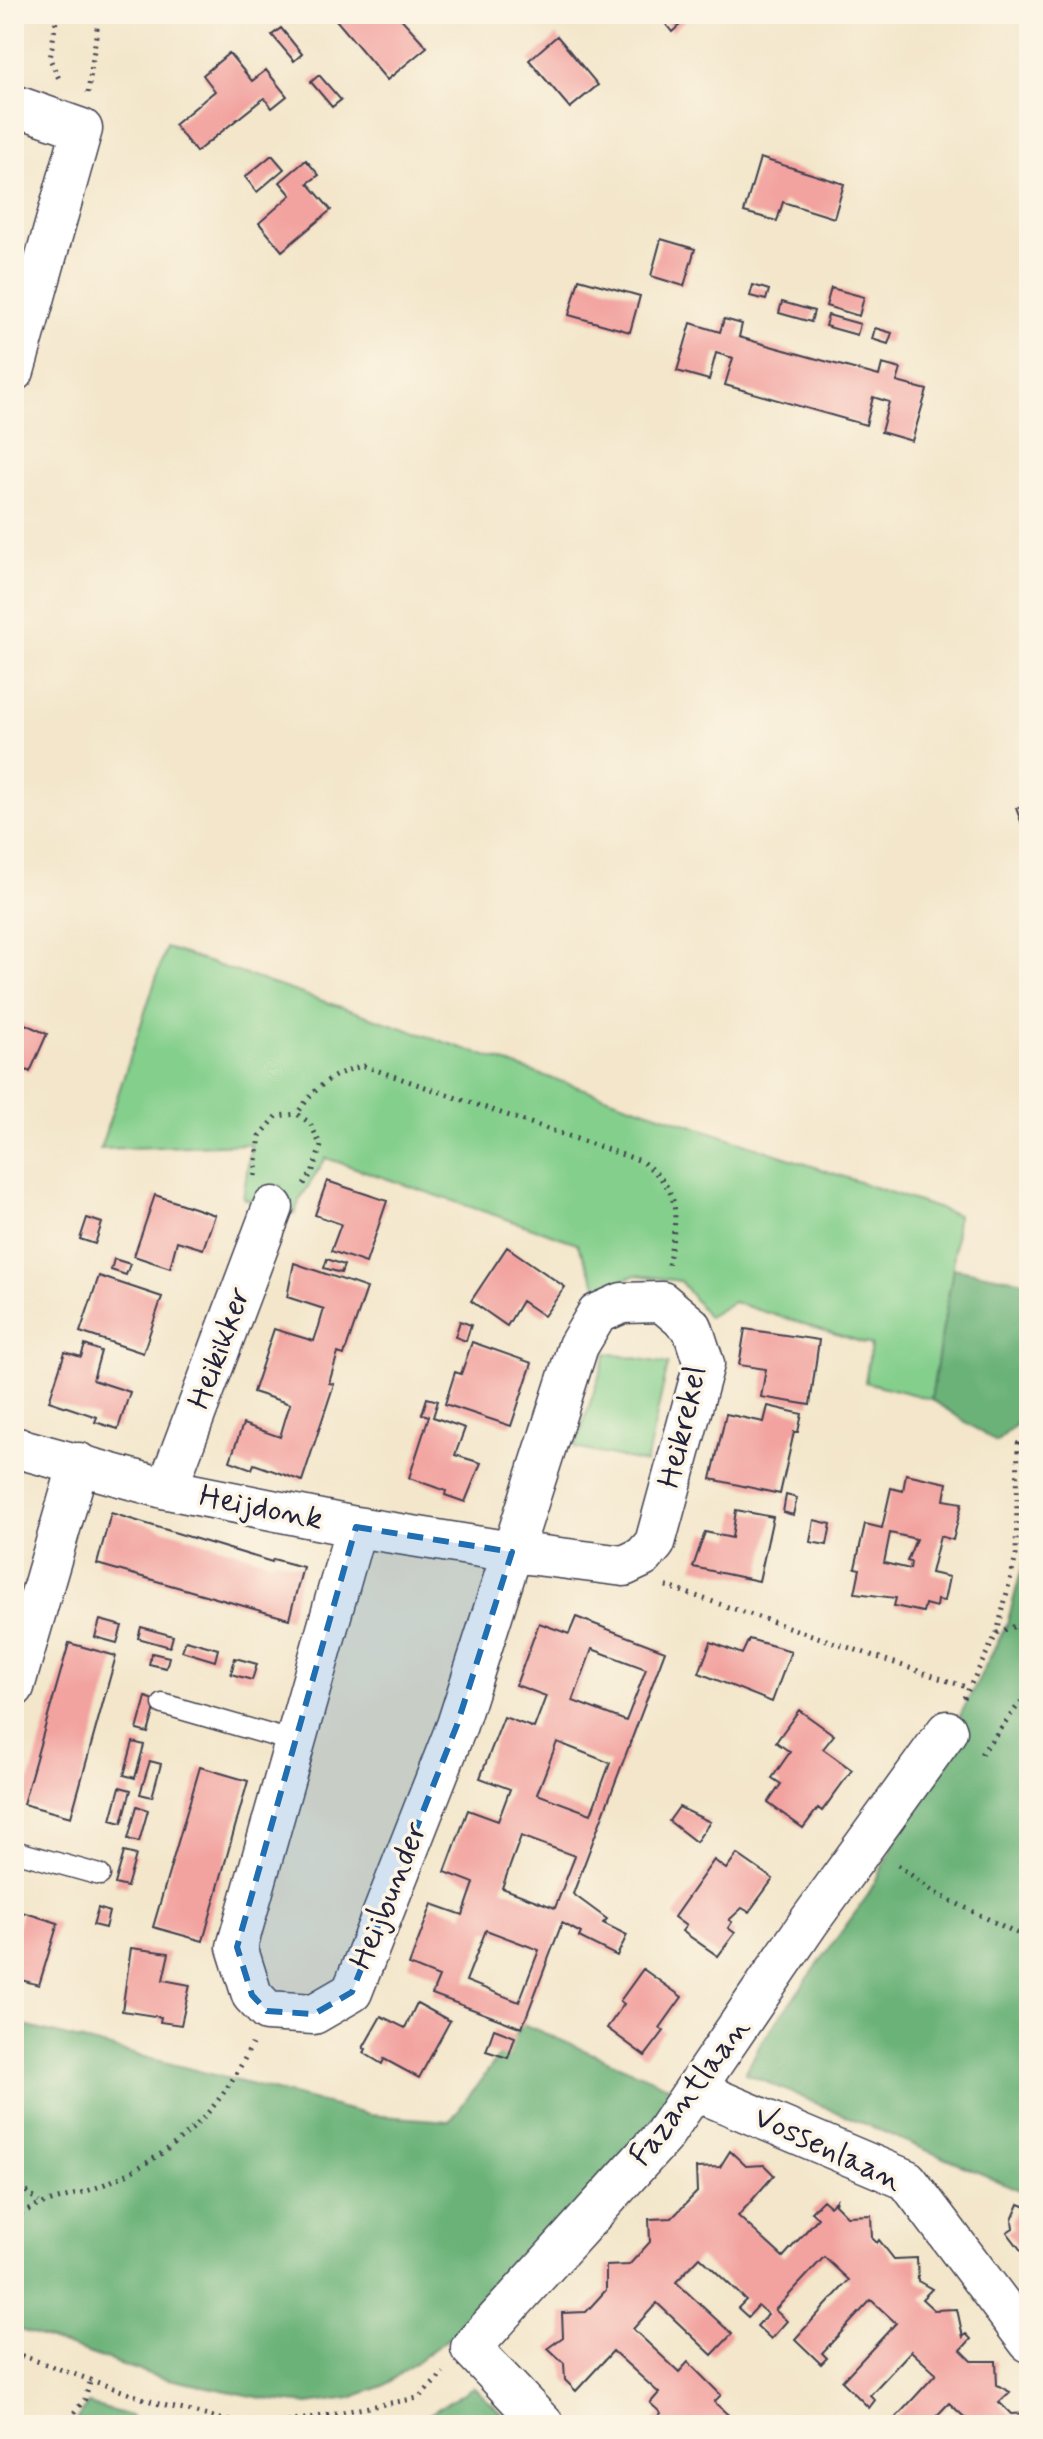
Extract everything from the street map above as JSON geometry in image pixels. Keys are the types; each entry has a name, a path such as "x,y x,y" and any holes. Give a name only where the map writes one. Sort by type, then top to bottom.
{"street":[{"path":"14,105 82,129 14,371"},
{"name":"Heikikker","path":"167,1489 273,1207"},
{"path":"643,1557 624,1566 512,1552 584,1335 597,1314 622,1303 662,1302"},
{"name":"Heikrekel","path":"643,1557 655,1543 704,1364 692,1327 662,1302"},
{"name":"Heijdonk","path":"14,1447 167,1489 356,1527 512,1552"},
{"path":"14,1687 79,1463"},
{"path":"267,2011 252,1995 237,1947 356,1527"},
{"name":"Heijbunder","path":"267,2011 314,2014 352,1992 457,1725 512,1552"},
{"name":"Fazantlaan","path":"471,2348 663,2136 697,2091 809,1922 947,1731"},
{"name":"Vossenlaan","path":"697,2091 907,2180 1029,2342"},
{"path":"471,2348 544,2425"}],"lane":[{"path":"163,1704 295,1742"},
{"path":"14,1851 100,1875"}],"path":[{"path":"57,14 50,59 82,129"},
{"path":"82,129 99,14"},
{"path":"297,1114 312,1091 341,1071 364,1066 641,1161 657,1173 677,1206 662,1302"},
{"path":"297,1114 310,1123 321,1146 312,1173 297,1193 273,1207 265,1203 255,1186 260,1136 277,1116 297,1114"},
{"path":"947,1731 997,1633 1016,1556 1018,1444 1029,1429"},
{"path":"643,1557 669,1589 969,1688"},
{"path":"997,1633 1029,1621"},
{"path":"867,1842 933,1892 1029,1939"},
{"path":"14,2218 39,2202 104,2185 199,2125 232,2086 267,2011"},
{"path":"14,2181 39,2202"},
{"path":"272,2425 418,2398 471,2348"},
{"path":"14,2353 159,2404 246,2425"},
{"path":"64,2425 85,2399 90,2382"}],"highlighted area":[{"path":"356,1527 512,1552 457,1725 352,1992 314,2014 267,2011 252,1995 237,1947"}],"green space":[{"path":"166,948 957,1215 953,1268 931,1399 865,1382 871,1345 733,1302 708,1317 680,1281 636,1275 598,1288 577,1243 326,1158 299,1201 295,1214 243,1198 251,1144 100,1149"},
{"path":"953,1268 1029,1282 1029,1413 996,1442 931,1399"},
{"path":"607,1353 668,1364 646,1463 575,1448"},
{"path":"1028,1470 1029,2194 745,2073 761,2043 868,1895 1007,1624 1025,1557"},
{"path":"14,2023 369,2115 450,2121 523,2024 680,2091 464,2327 383,2386 350,2398 308,2404 272,2400 158,2377 14,2328"},
{"path":"473,2387 515,2425 412,2425"},
{"path":"88,2404 131,2416 137,2425 72,2425"}],"building":[{"path":"331,14 397,14 427,47 387,80"},
{"path":"658,14 692,14 672,32"},
{"path":"281,28 302,54 294,61 272,35"},
{"path":"557,36 598,85 570,108 529,60"},
{"path":"229,53 252,81 266,70 287,96 272,108 264,98 196,152 174,125 215,91 203,75"},
{"path":"319,75 341,100 332,107 311,82"},
{"path":"272,155 284,169 257,192 245,177"},
{"path":"760,158 844,184 834,218 783,202 777,221 744,212"},
{"path":"306,160 319,175 308,183 331,210 282,251 259,223 291,195 280,182"},
{"path":"661,239 695,249 684,286 651,276"},
{"path":"579,279 640,296 630,332 569,315"},
{"path":"753,285 769,290 766,300 750,296"},
{"path":"831,288 864,297 859,316 826,306"},
{"path":"782,302 814,311 811,322 779,313"},
{"path":"828,315 860,324 857,335 825,326"},
{"path":"724,319 742,324 739,337 763,344 879,376 882,364 901,369 897,382 927,390 912,441 881,432 889,402 873,397 866,425 725,385 733,358 716,353 709,380 677,371 691,323 720,332"},
{"path":"875,328 892,333 888,344 872,339"},
{"path":"1027,804 1029,821 1022,824 1016,808"},
{"path":"14,1019 47,1034 30,1072 14,1064"},
{"path":"327,1181 387,1201 366,1263 331,1251 341,1224 315,1215"},
{"path":"155,1195 215,1215 203,1249 177,1241 170,1268 134,1256"},
{"path":"87,1218 102,1223 95,1244 80,1239"},
{"path":"507,1247 565,1287 544,1316 522,1301 507,1326 471,1301"},
{"path":"114,1259 130,1264 126,1275 111,1270"},
{"path":"327,1259 344,1265 341,1273 324,1268"},
{"path":"294,1263 367,1288 344,1355 338,1353 329,1383 334,1384 302,1481 254,1464 252,1469 230,1461 243,1424 280,1437 290,1404 253,1392 274,1329 314,1341 319,1326 324,1309 287,1297"},
{"path":"99,1276 162,1297 143,1353 80,1332"},
{"path":"460,1321 471,1325 466,1341 455,1337"},
{"path":"745,1329 819,1340 810,1405 761,1397 766,1369 739,1365"},
{"path":"472,1342 532,1363 511,1426 445,1404 455,1372 461,1374"},
{"path":"85,1345 101,1351 93,1380 130,1392 118,1429 95,1422 97,1417 49,1401 65,1352 81,1357"},
{"path":"427,1398 438,1401 433,1417 465,1428 455,1455 481,1463 465,1502 445,1495 446,1491 409,1478 429,1416 422,1414"},
{"path":"768,1406 802,1414 798,1432 794,1432 780,1494 711,1479 726,1414 764,1422"},
{"path":"906,1474 947,1483 944,1500 962,1503 953,1540 940,1536 931,1573 949,1577 944,1601 937,1600 936,1607 925,1604 923,1612 894,1606 896,1598 855,1593 860,1569 855,1568 865,1524 882,1528 891,1488 903,1491","holes":["890,1533 916,1539 907,1561 911,1562 910,1569 884,1563"]},
{"path":"786,1495 797,1498 793,1515 783,1512"},
{"path":"736,1510 773,1517 759,1581 693,1567 705,1532 732,1538"},
{"path":"111,1513 272,1562 273,1559 303,1567 289,1619 97,1564"},
{"path":"814,1520 831,1524 827,1545 810,1542"},
{"path":"576,1617 665,1651 573,1894 607,1919 603,1923 627,1935 617,1956 579,1937 581,1933 562,1923 522,2028 432,1994 439,1977 409,1965 432,1904 463,1915 474,1883 445,1872 468,1810 498,1821 510,1789 480,1778 504,1717 534,1728 546,1696 516,1685 539,1623 569,1634","holes":["592,1649 646,1669 626,1721 573,1701","557,1742 610,1763 591,1814 537,1794","521,1836 575,1856 555,1908 502,1888","486,1930 539,1950 519,2002 466,1981"]},
{"path":"100,1620 122,1626 117,1643 95,1637"},
{"path":"141,1627 173,1636 170,1647 138,1638"},
{"path":"749,1639 791,1651 772,1702 699,1673 711,1642 742,1654"},
{"path":"186,1640 218,1649 215,1661 182,1651"},
{"path":"69,1643 116,1656 71,1817 23,1804"},
{"path":"152,1653 169,1657 166,1668 149,1664"},
{"path":"235,1658 257,1664 252,1680 231,1674"},
{"path":"146,1697 157,1701 148,1733 137,1730"},
{"path":"799,1710 834,1735 823,1749 852,1770 822,1811 818,1808 803,1828 768,1803 781,1784 772,1778 790,1752 776,1742"},
{"path":"133,1742 144,1745 135,1778 124,1775"},
{"path":"150,1761 161,1764 152,1797 140,1794"},
{"path":"200,1767 248,1781 203,1941 153,1927"},
{"path":"120,1787 131,1790 122,1823 111,1820"},
{"path":"137,1806 148,1810 139,1842 128,1839"},
{"path":"679,1807 710,1822 696,1842 669,1821"},
{"path":"124,1852 136,1855 127,1887 115,1884"},
{"path":"737,1854 773,1879 749,1912 742,1908 729,1920 732,1922 728,1928 735,1933 718,1956 682,1931 686,1926 674,1917 714,1860 726,1869"},
{"path":"98,1908 109,1912 105,1928 93,1925"},
{"path":"22,1912 58,1923 39,1985 14,1978 14,1939"},
{"path":"131,1948 169,1953 163,1980 190,1985 181,2025 160,2022 161,2017 122,2011"},
{"path":"643,1969 682,1997 660,2028 664,2031 645,2056 607,2028 624,2004 620,2001"},
{"path":"417,2003 450,2021 419,2078 384,2059 382,2064 364,2053 366,2049 363,2048 381,2016 405,2028"},
{"path":"494,2029 515,2037 508,2058 486,2051"},
{"path":"730,2151 746,2166 764,2165 774,2175 738,2216 783,2257 818,2218 811,2212 823,2200 830,2206 836,2200 835,2204 847,2216 871,2215 872,2238 877,2243 879,2240 894,2259 917,2258 918,2281 932,2289 922,2299 934,2310 957,2309 963,2337 966,2334 971,2339 961,2350 972,2361 996,2361 997,2385 1010,2392 999,2402 1011,2414 1029,2413 1029,2425 973,2425 949,2403 928,2425 889,2425 936,2374 911,2351 870,2395 875,2400 869,2408 842,2381 896,2323 871,2300 822,2353 827,2358 821,2364 795,2339 849,2280 824,2257 775,2310 787,2321 771,2339 757,2326 768,2314 758,2306 748,2317 738,2308 746,2300 700,2257 676,2282 732,2334 712,2355 657,2303 633,2329 679,2372 688,2362 721,2395 714,2402 736,2422 734,2425 650,2425 661,2413 650,2403 659,2393 613,2351 576,2391 565,2380 564,2363 548,2348 563,2337 562,2313 586,2312 606,2290 606,2266 629,2265 650,2242 649,2219 672,2218 697,2192 696,2168 720,2167"},
{"path":"1019,2204 1029,2208 1029,2261 1007,2232 1013,2228 1012,2220"}]}
